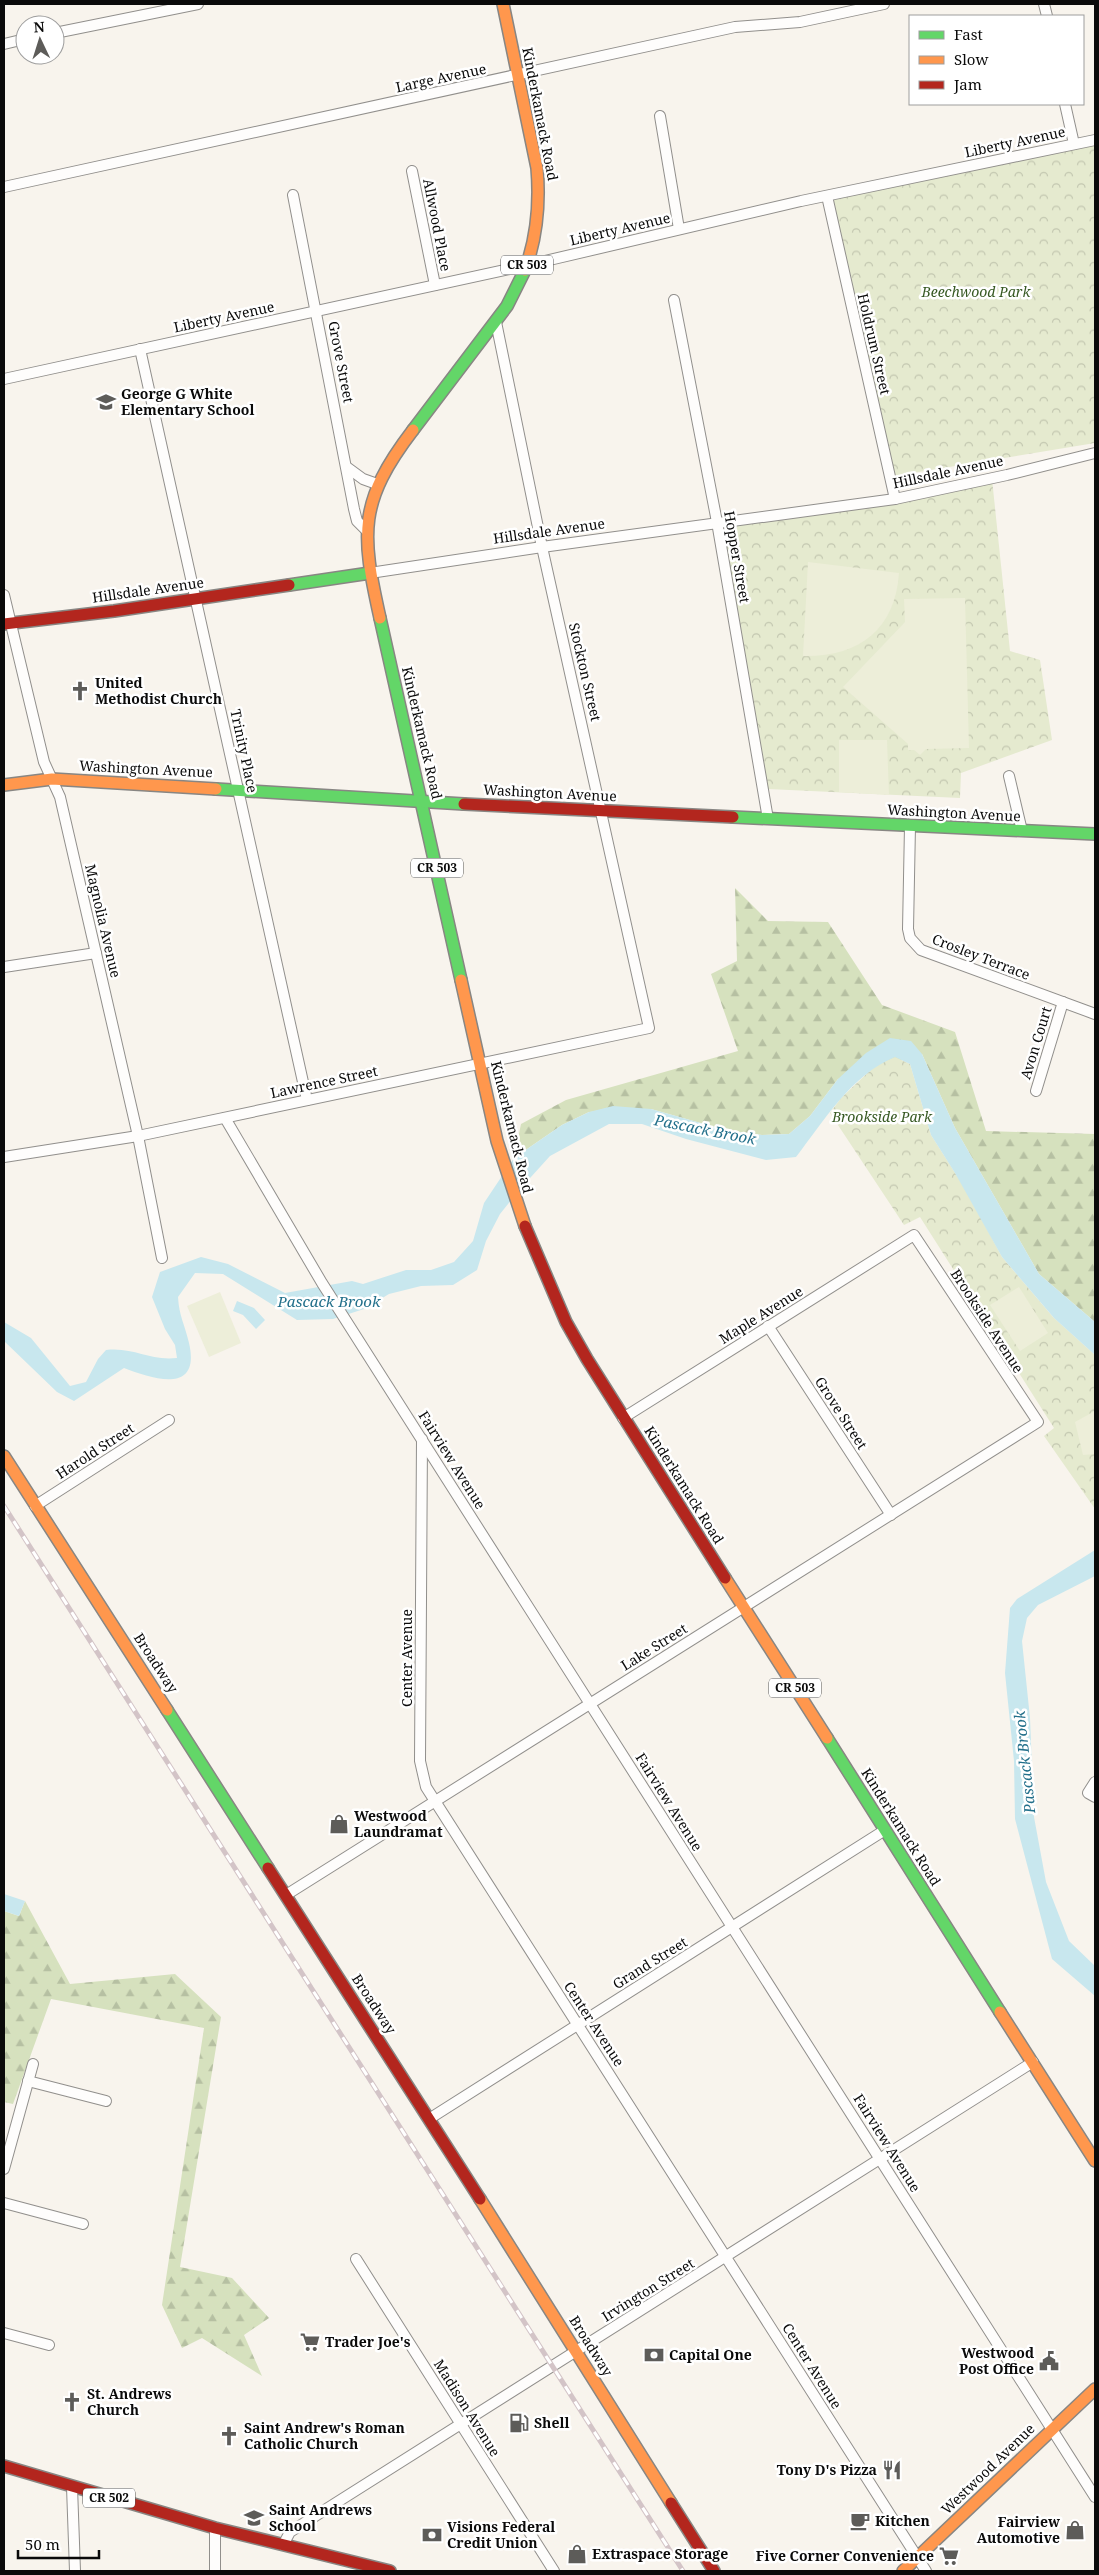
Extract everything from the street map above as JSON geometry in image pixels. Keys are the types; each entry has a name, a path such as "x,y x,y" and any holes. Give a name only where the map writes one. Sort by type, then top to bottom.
{"main road":[{"name":"Kinderkamack Road","path":"503,4 539,188 536,233 528,265 519,285 496,322 394,454 377,484 368,512 367,531 370,573 503,1163 534,1252 566,1322 623,1418 1095,2161"},
{"name":"Hillsdale Avenue","path":"7,624 370,573"},
{"name":"Washington Avenue","path":"4,786 52,779 238,789 422,802 1095,834"},
{"name":"Broadway","path":"4,1456 429,2119 714,2571"},
{"name":"Westwood Avenue","path":"903,2571 1095,2390"},
{"name":"CR 502","path":"4,2466 214,2528 390,2571"}],"street":[{"path":"65,31 198,4"},
{"name":"Large Avenue","path":"4,187 736,27 779,26 884,4"},
{"path":"1066,105 1074,144"},
{"path":"660,116 679,230"},
{"name":"Liberty Avenue","path":"4,379 528,265 827,196 1095,140"},
{"name":"Allwood Place","path":"412,171 435,285"},
{"name":"Grove Street","path":"293,195 357,521 367,531"},
{"name":"Holdrum Street","path":"827,196 895,499"},
{"name":"Hopper Street","path":"674,300 717,522 768,819"},
{"name":"Stockton Street","path":"496,322 542,546 603,811 649,1028"},
{"name":"Trinity Place","path":"140,349 307,1100"},
{"name":"Hillsdale Avenue","path":"370,573 542,546 895,499 1007,475 1095,453"},
{"path":"348,468 363,479 377,484"},
{"name":"Magnolia Avenue","path":"4,595 7,624 44,762 60,797 138,1136 162,1258"},
{"path":"1009,776 1022,831"},
{"name":"Crosley Terrace","path":"910,826 908,929 915,944 921,950 1095,1014"},
{"path":"4,967 96,952"},
{"name":"Avon Court","path":"1036,1091 1062,1002"},
{"name":"Lawrence Street","path":"4,1157 138,1136 649,1028"},
{"name":"Fairview Avenue","path":"225,1118 322,1283 1095,2497"},
{"name":"Maple Avenue","path":"623,1418 914,1235"},
{"name":"Brookside Avenue","path":"914,1235 1038,1422"},
{"name":"Grove Street","path":"768,1326 891,1514"},
{"name":"Harold Street","path":"35,1506 170,1420"},
{"name":"Lake Street","path":"286,1895 1038,1422"},
{"name":"Center Avenue","path":"422,1439 420,1762 426,1787 926,2571"},
{"path":"1092,1795 1095,1782"},
{"name":"Grand Street","path":"429,2119 885,1830"},
{"name":"Irvington Street","path":"283,2545 290,2532 1033,2062"},
{"path":"4,2169 33,2064"},
{"path":"28,2081 106,2101"},
{"path":"4,2203 83,2224"},
{"name":"Madison Avenue","path":"356,2259 554,2571"},
{"path":"4,2334 49,2345"},
{"path":"72,2487 75,2571"},
{"path":"214,2528 215,2571"}],"green space":[{"name":"Beechwood Park","path":"1095,143 1095,443 894,476 831,199"},
{"path":"992,479 1010,651 1040,660 1052,740 961,773 960,798 768,789 717,522"},
{"path":"808,562 899,573 896,593 882,625 857,645 823,655 803,656"},
{"path":"965,598 969,748 926,749 920,755 914,750 908,750 908,744 843,687 905,622 904,599"},
{"path":"839,740 887,740 889,795 839,792"},
{"path":"735,888 768,921 828,922 882,1005 955,1032 986,1131 1095,1134 1095,1322 1039,1274 955,1128 922,1054 838,1079 810,1116 789,1134 762,1135 729,1131 651,1109 589,1112 562,1125 514,1158 521,1124 566,1100 738,1051 711,974 737,961"},
{"name":"Brookside Park","path":"895,1057 910,1064 931,1135 966,1190 1002,1257 1053,1317 1095,1355 1095,1509 1044,1436 1054,1428 920,1217 904,1225 830,1113 841,1098 876,1065"},
{"path":"1019,1287 1048,1333 1020,1351 990,1305"},
{"path":"220,1292 241,1343 209,1357 187,1306"},
{"path":"1095,1411 1095,1454 1083,1455 1075,1422"},
{"path":"25,1901 70,1984 175,1974 221,2017 180,2267 232,2278 269,2318 244,2335 262,2376 202,2338 182,2348 162,2305 204,2028 51,1999 13,2104 4,2102 4,1911 19,1916"}],"water":[{"path":"890,1038 911,1041 922,1054 955,1128 1039,1274 1095,1322 1095,1355 1054,1318 1002,1257 955,1173 931,1135 910,1064 895,1057 879,1065 852,1087 828,1114 796,1157 766,1160 686,1139 642,1124 609,1124 550,1156 500,1214 486,1241 477,1270 453,1285 421,1286 389,1294 364,1309 333,1319 297,1320 223,1274 195,1273 178,1297 191,1359 188,1370 181,1377 160,1379 124,1368 74,1401 57,1392 4,1341 4,1322 31,1338 70,1386 86,1382 98,1359 106,1350 125,1350 158,1358 177,1358 175,1345 165,1329 152,1297 160,1272 201,1257 228,1264 285,1293 352,1281 363,1284 406,1270 431,1270 454,1262 473,1241 484,1203 514,1158 562,1125 589,1112 613,1106 651,1109 729,1131 762,1135 789,1134 810,1116 838,1079 866,1053"},
{"path":"237,1301 254,1308 265,1320 256,1329 243,1315 233,1311"},
{"name":"Pascack Brook","path":"1095,1550 1095,1576 1038,1605 1027,1618 1022,1641 1030,1718 1034,1817 1046,1882 1069,1941 1095,1966 1095,1996 1052,1959 1015,1819 1014,1761 1005,1673 1010,1608 1017,1599"},
{"path":"4,1894 25,1901 19,1916 4,1911"}],"railway":[{"path":"4,1506 683,2571"}],"traffic: fast":[{"path":"413,430 507,306 525,270"},
{"path":"289,585 370,573"},
{"path":"380,618 461,980"},
{"path":"216,789 464,804"},
{"path":"733,817 1095,834"},
{"path":"167,1710 268,1868"},
{"path":"827,1738 1000,2012"}],"traffic: slow":[{"path":"503,4 537,168 537,220 525,270"},
{"path":"380,618 369,563 369,519 373,499 382,478 395,455 413,430"},
{"path":"4,785 52,779 216,789"},
{"path":"461,980 497,1141 525,1226"},
{"path":"4,1456 167,1710"},
{"path":"725,1578 827,1738"},
{"path":"1000,2012 1095,2161"},
{"path":"480,2199 671,2503"},
{"path":"903,2571 1095,2389"}],"traffic: jam":[{"path":"4,624 114,611 289,585"},
{"path":"464,804 733,817"},
{"path":"525,1226 566,1322 587,1359 725,1578"},
{"path":"268,1868 480,2199"},
{"path":"4,2466 215,2528 390,2571"},
{"path":"671,2503 714,2571"}],"place":[{"name":"George G White Elementary School","path":"106,402"},
{"name":"United Methodist Church","path":"80,691"},
{"name":"Westwood Laundramat","path":"339,1824"},
{"name":"Trader Joe's","path":"310,2342"},
{"name":"Capital One","path":"654,2355"},
{"name":"Westwood Post Office","path":"1049,2361"},
{"name":"St. Andrews Church","path":"72,2402"},
{"name":"Shell","path":"519,2423"},
{"name":"Saint Andrew's Roman Catholic Church","path":"229,2436"},
{"name":"Tony D's Pizza","path":"892,2470"},
{"name":"Saint Andrews School","path":"254,2518"},
{"name":"Kitchen","path":"860,2521"},
{"name":"Fairview Automotive","path":"1075,2530"},
{"name":"Visions Federal Credit Union","path":"432,2535"},
{"name":"Extraspace Storage","path":"577,2554"},
{"name":"Five Corner Convenience","path":"949,2556"}]}
